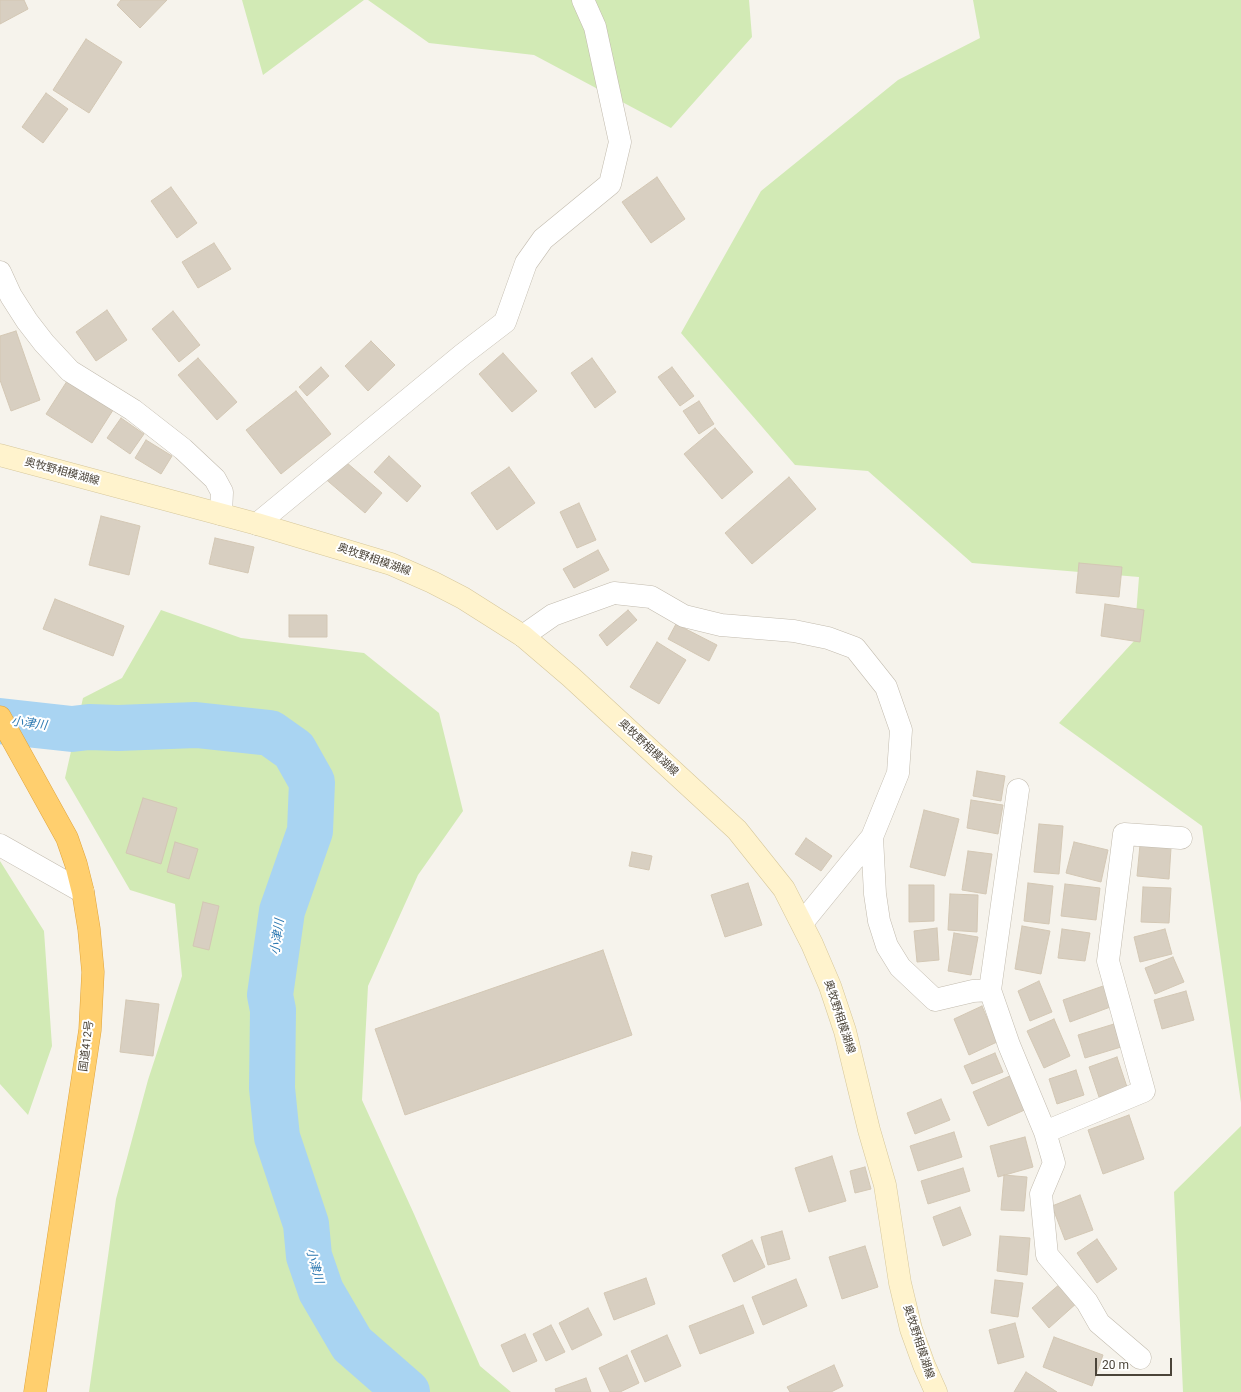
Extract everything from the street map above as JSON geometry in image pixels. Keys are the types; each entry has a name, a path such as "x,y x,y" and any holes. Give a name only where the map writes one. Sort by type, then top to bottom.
{"highway":[{"name":"国道412号","path":"0,717 67,838 76,864 83,892 89,929 93,972 90,1030 35,1392"}],"main road":[{"name":"奥牧野相模湖線","path":"0,455 257,524 391,564 432,582 463,598 523,636 571,676 737,830 784,889 802,923 830,986 845,1031 869,1130 885,1185 900,1283 911,1329 936,1392"}],"street":[{"path":"257,524 462,355 505,322 526,263 543,238 610,184 620,142 595,26 583,0"},
{"path":"0,272 27,321 44,343 70,371 133,410 183,449 215,479 222,492 221,514"},
{"path":"523,636 552,615 614,593 651,597 684,616 721,625 794,631 828,638 855,648 886,687 901,730 898,773 872,837 802,923"},
{"path":"1018,790 990,990 1009,1045 1045,1132 1054,1163 1041,1194 1047,1256 1087,1302 1099,1323 1140,1358"},
{"path":"1045,1132 1144,1091 1108,961 1124,834 1180,838"},
{"path":"872,837 875,894 879,921 888,946 900,967 935,1000 973,991 990,990"},
{"path":"0,845 83,892"}],"green space":[{"path":"242,0 364,0 263,75"},
{"path":"368,0 749,0 752,37 671,128 534,55 429,43"},
{"path":"973,0 1241,0 1241,1103 1202,826 1059,723 1134,641 1139,577 972,563 868,471 795,465 681,333 761,191 898,80 980,38"},
{"path":"161,610 241,638 364,653 439,713 463,811 418,875 368,986 362,1100 414,1214 480,1366 511,1392 89,1392 116,1199 148,1080 182,976 175,904 130,890 65,778 83,698 122,678"},
{"path":"0,861 44,931 52,1046 28,1115 0,1084"},
{"path":"1241,1126 1241,1392 1183,1392 1174,1192"}],"building":[{"path":"0,0 24,0 28,9 0,24"},
{"path":"121,0 167,0 140,28 117,5"},
{"path":"86,39 122,62 89,113 53,90"},
{"path":"46,93 68,109 43,143 22,127"},
{"path":"657,177 685,219 651,243 622,202"},
{"path":"171,187 197,223 177,238 151,201"},
{"path":"214,243 231,269 198,288 182,262"},
{"path":"107,310 127,340 96,361 76,332"},
{"path":"173,311 200,345 179,362 152,329"},
{"path":"16,331 40,400 11,411 0,380 0,336"},
{"path":"371,341 395,365 368,391 345,366"},
{"path":"503,353 537,391 512,412 479,374"},
{"path":"198,358 237,402 217,420 178,375"},
{"path":"592,358 616,392 595,408 571,373"},
{"path":"321,367 329,376 307,396 299,387"},
{"path":"672,367 694,396 680,406 658,377"},
{"path":"69,378 115,407 92,443 46,414"},
{"path":"296,391 331,434 281,474 246,430"},
{"path":"699,401 714,424 699,434 683,411"},
{"path":"121,418 144,434 130,454 107,438"},
{"path":"715,428 753,472 722,499 684,454"},
{"path":"146,440 172,456 161,474 135,458"},
{"path":"339,456 382,493 365,513 322,476"},
{"path":"389,456 421,486 407,502 374,472"},
{"path":"509,467 535,503 497,530 471,493"},
{"path":"789,477 816,509 752,564 725,533"},
{"path":"579,503 596,540 577,548 560,512"},
{"path":"101,516 140,526 129,575 89,565"},
{"path":"215,538 254,547 248,573 209,564"},
{"path":"598,550 609,570 574,588 563,569"},
{"path":"1079,563 1122,567 1119,597 1076,593"},
{"path":"55,599 124,626 113,656 43,629"},
{"path":"1105,604 1144,610 1140,642 1101,636"},
{"path":"628,610 637,620 607,646 599,635"},
{"path":"289,615 327,615 327,637 289,637"},
{"path":"676,624 717,645 709,661 668,639"},
{"path":"657,642 686,660 659,704 630,687"},
{"path":"977,771 1005,776 1001,801 973,796"},
{"path":"143,798 177,808 161,864 126,853"},
{"path":"971,800 1003,805 998,834 967,828"},
{"path":"924,810 959,819 945,876 910,867"},
{"path":"1039,824 1063,826 1059,874 1034,872"},
{"path":"806,838 832,856 821,871 795,854"},
{"path":"175,842 198,849 189,879 167,872"},
{"path":"1074,842 1108,850 1101,882 1066,873"},
{"path":"1140,845 1171,848 1169,879 1137,876"},
{"path":"968,851 992,854 986,894 962,890"},
{"path":"632,852 652,856 649,870 629,866"},
{"path":"748,883 762,925 725,937 711,895"},
{"path":"1028,883 1053,886 1049,924 1024,921"},
{"path":"1065,884 1100,888 1096,920 1061,916"},
{"path":"909,885 934,885 934,921 909,922"},
{"path":"1143,887 1171,888 1169,923 1141,922"},
{"path":"950,894 978,895 977,932 948,930"},
{"path":"203,902 219,906 209,950 193,946"},
{"path":"1022,926 1050,931 1041,974 1015,969"},
{"path":"937,928 939,960 917,962 914,931"},
{"path":"1062,929 1090,933 1085,961 1058,958"},
{"path":"1165,929 1172,954 1140,962 1134,937"},
{"path":"954,933 978,937 971,975 948,971"},
{"path":"603,950 632,1035 405,1115 375,1029"},
{"path":"1173,957 1184,982 1155,994 1145,968"},
{"path":"1039,981 1052,1012 1030,1021 1018,991"},
{"path":"1106,985 1113,1006 1070,1022 1063,1000"},
{"path":"1186,991 1194,1020 1162,1029 1154,1000"},
{"path":"126,1000 159,1004 153,1056 120,1052"},
{"path":"982,1006 997,1042 969,1055 954,1019"},
{"path":"1054,1019 1070,1056 1044,1068 1027,1031"},
{"path":"1114,1024 1121,1047 1085,1058 1078,1035"},
{"path":"995,1053 1003,1072 972,1084 964,1066"},
{"path":"1117,1057 1127,1087 1099,1097 1089,1067"},
{"path":"1076,1070 1084,1095 1057,1104 1049,1079"},
{"path":"1012,1075 1027,1109 988,1126 973,1092"},
{"path":"941,1099 950,1120 915,1134 907,1113"},
{"path":"1129,1115 1144,1159 1103,1174 1088,1130"},
{"path":"954,1132 962,1157 918,1171 910,1146"},
{"path":"1025,1137 1033,1167 998,1177 990,1146"},
{"path":"832,1156 846,1201 809,1212 795,1168"},
{"path":"865,1167 871,1189 855,1193 850,1171"},
{"path":"963,1168 970,1191 928,1204 921,1181"},
{"path":"1004,1175 1027,1177 1024,1211 1001,1210"},
{"path":"1080,1195 1093,1230 1065,1240 1052,1206"},
{"path":"960,1207 971,1235 943,1246 933,1217"},
{"path":"782,1231 790,1259 768,1265 761,1237"},
{"path":"1000,1236 1030,1238 1027,1275 997,1271"},
{"path":"1097,1239 1117,1269 1097,1283 1077,1253"},
{"path":"752,1240 765,1267 734,1282 722,1255"},
{"path":"865,1246 878,1287 842,1299 829,1257"},
{"path":"646,1278 655,1304 614,1320 604,1293"},
{"path":"796,1279 807,1306 763,1325 752,1297"},
{"path":"995,1280 1023,1283 1018,1317 991,1313"},
{"path":"1061,1283 1078,1302 1049,1328 1032,1308"},
{"path":"743,1305 754,1333 700,1354 689,1326"},
{"path":"588,1308 602,1335 572,1350 559,1323"},
{"path":"1015,1323 1024,1357 998,1364 989,1330"},
{"path":"551,1325 565,1352 546,1361 533,1334"},
{"path":"525,1334 537,1361 513,1372 501,1345"},
{"path":"667,1335 681,1366 645,1382 631,1351"},
{"path":"1054,1337 1103,1355 1092,1386 1043,1367"},
{"path":"627,1355 639,1383 620,1392 610,1392 599,1368"},
{"path":"834,1365 843,1386 831,1392 790,1392 787,1387"},
{"path":"1026,1372 1057,1392 1014,1392"},
{"path":"586,1378 591,1392 556,1392 555,1389"}],"waterway":[{"name":"小津川","path":"0,721 72,729 89,727 118,728 196,725 270,733 294,750 312,782 310,831 282,911 270,995 273,1010 272,1088 277,1137 306,1224 309,1256 321,1291 352,1344 407,1392"}]}
